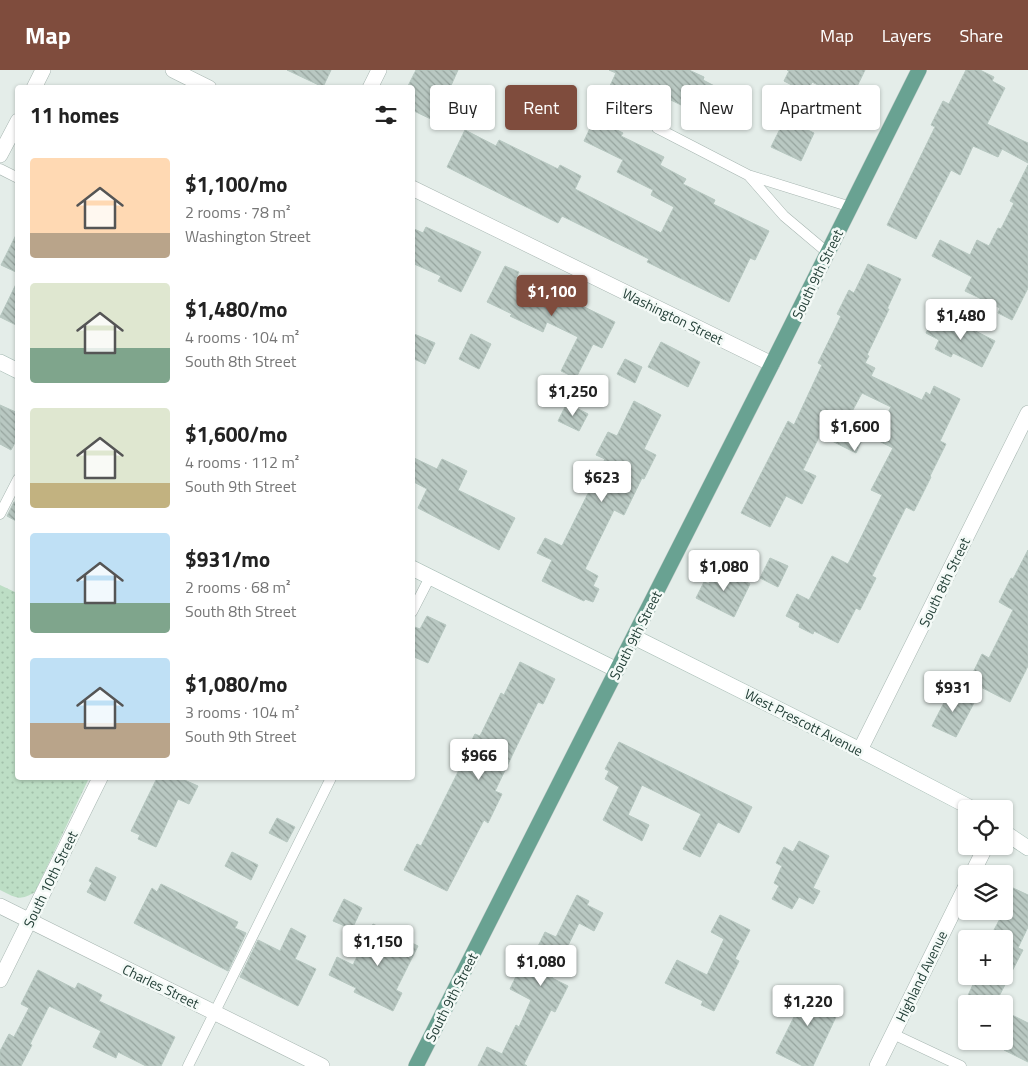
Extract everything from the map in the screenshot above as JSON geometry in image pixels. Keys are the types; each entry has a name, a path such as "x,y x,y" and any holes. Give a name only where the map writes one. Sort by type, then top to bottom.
{"main road":[{"name":"South 9th Street","path":"416,1066 919,70"}],"street":[{"path":"36,85 43,70"},
{"path":"173,70 203,85"},
{"path":"372,85 379,70"},
{"path":"0,155 15,127"},
{"name":"Washington Street","path":"415,189 772,364"},
{"path":"0,362 15,370"},
{"name":"South 8th Street","path":"860,750 1028,413"},
{"path":"415,570 617,670"},
{"name":"West Prescott Avenue","path":"634,637 958,801"},
{"name":"South 10th Street","path":"0,980 99,780"},
{"path":"1013,838 1028,848"},
{"name":"Highland Avenue","path":"877,1066 958,902"},
{"name":"Charles Street","path":"0,906 322,1066"}],"lane":[{"path":"661,130 748,175 851,207"},
{"path":"0,169 15,176"},
{"path":"748,175 784,216 828,252"},
{"path":"0,514 15,485"},
{"path":"415,606 430,577"},
{"path":"188,1066 330,780"},
{"path":"893,1034 961,1066"}],"green space":[{"path":"0,585 15,592 15,780 88,780 35,892 21,898 0,890"}],"building":[{"path":"287,70 331,70 324,85 319,85"},
{"path":"416,70 458,70 451,85 430,85 430,119 415,111 415,85 408,85"},
{"path":"609,70 689,70 704,77 703,80 713,85 681,85 681,105 671,100 671,85 610,85 616,73"},
{"path":"787,70 865,70 858,85 818,85 812,82 811,85 792,85 784,81 789,71"},
{"path":"966,70 980,70 994,77 992,81 1005,88 987,124 1028,143 1028,163 1002,149 998,157 973,146 960,175 951,170 916,239 887,225 935,127 931,125 943,101 949,104"},
{"path":"465,130 496,146 499,140 558,169 560,165 581,176 575,189 661,233 674,207 651,195 653,190 617,172 623,160 584,141 589,130 617,130 623,133 621,136 664,157 660,165 686,179 683,184 715,200 713,204 769,231 755,260 750,258 729,302 647,262 649,259 562,216 558,223 447,167"},
{"path":"780,130 808,130 814,133 801,161 771,147"},
{"path":"1028,165 1028,288 1012,320 998,313 1000,308 965,291 972,277 932,256 940,240 970,255 977,240 989,246 998,228 1001,229 1014,203 1010,201"},
{"path":"426,227 481,252 461,292 438,281 441,276 415,264 415,229 423,233"},
{"path":"15,237 15,272 1,265"},
{"path":"868,264 901,279 867,355 869,356 865,363 875,368 871,376 922,400 926,392 930,395 934,386 960,399 940,441 946,444 914,511 906,507 872,576 876,578 860,610 856,608 838,643 814,631 813,634 799,627 800,623 786,616 797,594 809,600 832,556 848,564 882,495 871,490 893,448 875,439 891,407 862,393 842,430 862,440 856,453 820,435 803,470 816,476 802,504 786,496 770,527 741,513 788,421 794,425 822,365 818,363 841,316 837,314 849,290 854,293"},
{"path":"505,266 519,272 515,280 570,306 572,301 615,322 602,348 593,344 576,378 561,371 578,337 547,322 543,332 487,302"},
{"path":"15,286 15,324 0,317"},
{"path":"934,317 947,323 950,318 995,341 982,367 953,353 951,357 935,349 939,340 926,333"},
{"path":"415,334 435,343 425,364 415,359"},
{"path":"471,334 491,344 479,369 459,359"},
{"path":"661,342 700,362 688,387 648,367"},
{"path":"625,359 642,367 635,383 617,374"},
{"path":"634,401 661,415 644,449 656,455 644,479 642,478 624,515 614,510 585,569 598,576 593,586 599,589 593,602 585,599 584,601 542,581 552,560 537,553 545,538 562,546 605,459 596,455 608,432 617,436"},
{"path":"567,403 588,414 579,431 558,421"},
{"path":"0,405 15,412 15,443 11,450 0,444"},
{"path":"415,458 437,469 442,459 467,471 458,490 515,518 499,550 418,508 427,489 415,483"},
{"path":"14,502 15,502 15,520 7,516"},
{"path":"1028,550 1028,666 1010,702 969,681 982,654 989,658 1013,610 999,602"},
{"path":"770,558 788,566 778,587 760,578"},
{"path":"717,567 750,584 734,617 696,598 704,582 709,584"},
{"path":"427,616 446,625 428,663 415,657 415,627 420,629"},
{"path":"520,662 555,679 543,704 538,702 495,791 502,794 488,823 484,820 447,891 404,870 417,844 421,846 475,734 480,736 501,693 504,695"},
{"path":"951,689 975,701 956,737 932,726"},
{"path":"619,742 752,807 739,833 718,822 700,857 683,849 701,814 642,785 628,815 649,825 642,841 603,820 619,787 605,779 609,771 605,769"},
{"path":"156,780 184,780 198,786 189,804 178,799 156,847 138,839 140,835 131,831"},
{"path":"277,818 295,827 287,842 269,833"},
{"path":"799,841 829,856 813,888 820,891 813,904 799,897 792,909 772,899 779,886 774,883 782,866 776,863 784,847 793,852"},
{"path":"232,852 258,865 251,880 225,866"},
{"path":"96,867 116,877 105,901 87,892 92,883 89,881"},
{"path":"161,884 238,922 235,928 246,933 228,971 134,923 152,888 157,892"},
{"path":"1013,888 1028,895 1028,927 1018,948 1023,950 1013,969 1013,930 994,930 999,920 1013,920"},
{"path":"577,895 589,901 587,905 603,913 594,931 579,923 552,978 568,986 555,1012 551,1010 524,1064 527,1066 478,1066 487,1047 502,1054 516,1025 519,1027 531,1000 510,989 522,964 528,967 545,932 556,937"},
{"path":"344,899 362,908 352,929 333,921"},
{"path":"720,915 750,930 735,959 739,961 714,1011 701,1005 703,1001 665,983 677,960 707,975 724,939 711,932"},
{"path":"373,924 418,946 396,990 402,993 393,1011 354,992 356,988 329,975 337,957 353,965"},
{"path":"291,928 306,936 295,959 316,969 298,1006 240,977 258,940 280,951"},
{"path":"38,970 75,989 78,983 102,995 99,1001 175,1037 161,1066 146,1066 118,1052 116,1058 93,1047 101,1031 49,1006 21,1066 0,1066 0,1051 9,1034 14,1037 29,1008 21,1004"},
{"path":"973,985 1005,985 1000,995 968,995"},
{"path":"801,986 841,1006 813,1066 803,1066 776,1053 795,1015 789,1011"},
{"path":"1013,1016 1028,1023 1028,1062 1004,1050 1013,1050"}]}
